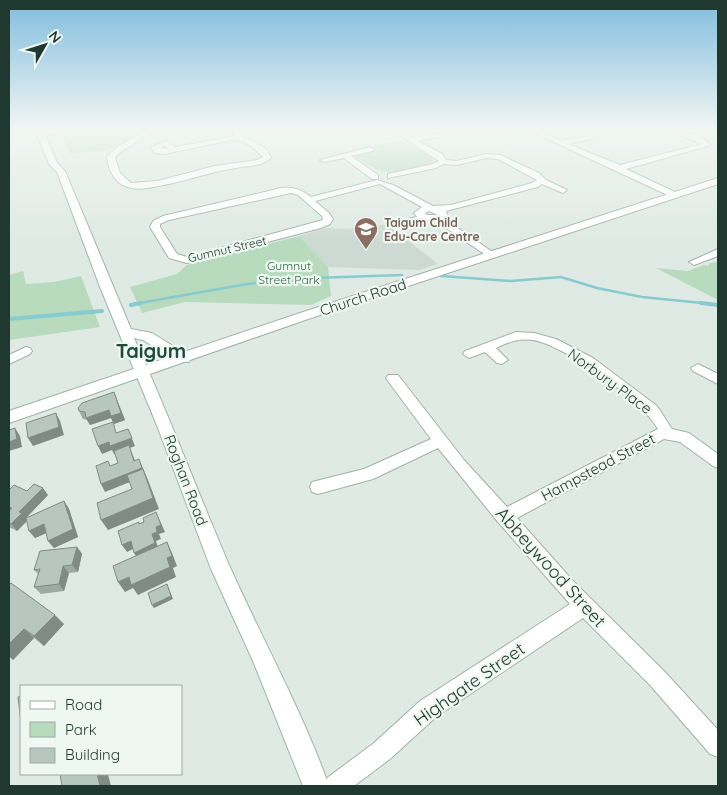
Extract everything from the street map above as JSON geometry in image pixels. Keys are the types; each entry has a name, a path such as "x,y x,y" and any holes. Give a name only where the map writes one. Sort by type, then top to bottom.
{"main road":[{"name":"Roghan Road","path":"55,166 61,171"},
{"name":"Roghan Road","path":"61,166 61,171 106,287 143,372 221,569 261,655 316,786"},
{"name":"Church Road","path":"9,417 307,315 718,181"},
{"path":"127,333 147,336 184,358"}],"street":[{"path":"114,166 121,180 128,185 147,185 205,170 231,166"},
{"path":"361,166 434,213 490,255"},
{"path":"309,200 436,166"},
{"path":"519,166 536,175 542,181 563,190"},
{"path":"614,166 674,195"},
{"path":"619,168 626,166"},
{"path":"391,225 535,185 542,181"},
{"name":"Gumnut Street","path":"285,190 299,192 309,200 328,217 327,222 191,260 180,260 173,256 156,227 156,223 166,218 285,190"},
{"path":"694,262 717,254"},
{"name":"Norbury Place","path":"469,354 513,337 523,336 570,350 652,410 667,433"},
{"path":"487,347 502,360"},
{"path":"9,360 26,351"},
{"path":"698,368 718,380"},
{"name":"Abbeywood Street","path":"393,378 440,441 504,517 584,606 657,678 718,746"},
{"name":"Hampstead Street","path":"504,517 654,436 667,433 684,437 718,462"},
{"path":"318,487 367,475 440,441"},
{"name":"Highgate Street","path":"335,786 382,751 428,709 584,606"}],"shaded area":[{"name":"Taigum Child Edu-Care Centre","path":"387,224 438,264 419,270 328,267 299,236 326,228 347,229"}],"green space":[{"path":"370,166 422,166 395,172"},
{"name":"Gumnut Street Park","path":"299,236 328,267 331,296 311,305 185,302 142,313 130,287 177,274 187,265"},
{"path":"718,262 718,300 656,268 688,271 704,265 709,266 709,263"},
{"path":"23,271 26,284 54,282 81,276 100,327 9,340 9,275"}],"building":[{"path":"114,392 121,413 111,416 109,410 86,418 85,412 79,411 78,408 82,403"},
{"path":"56,413 59,427 28,438 26,423"},
{"path":"113,422 116,433 128,429 132,438 110,446 109,442 98,446 92,429"},
{"path":"15,428 17,439 9,442 9,430"},
{"path":"129,445 134,461 139,459 142,468 101,484 96,466 108,461 110,466 118,463 114,451"},
{"path":"143,469 153,498 101,520 97,503 132,489 127,475"},
{"path":"34,484 43,488 19,512 22,513 11,524 9,523 9,511 12,508 9,507 9,490 14,485 27,491"},
{"path":"64,501 73,529 48,541 44,524 29,531 26,518"},
{"path":"156,512 161,525 156,527 157,532 152,534 155,543 134,553 131,541 122,545 118,531 139,522 139,524 144,522 143,518"},
{"path":"167,542 172,556 167,558 170,567 131,585 129,577 118,582 113,566"},
{"path":"77,547 72,565 63,566 59,584 34,587 40,569 34,570 40,551"},
{"path":"11,583 55,615 34,636 24,629 9,644 9,585"},
{"path":"167,584 171,596 152,605 148,593"},
{"path":"20,696 20,714 18,697"},
{"path":"60,775 97,775 100,786 62,786"}],"waterway":[{"path":"134,304 247,284 314,278 402,275"},
{"path":"441,276 511,281 561,277 597,288 642,297 712,304"},
{"path":"131,305 141,303"},
{"path":"701,303 718,305"},
{"path":"9,319 102,311"}],"place":[{"name":"Taigum Child Edu-Care Centre","path":"366,250"}],"district":[{"name":"Taigum","path":"151,350"}]}
